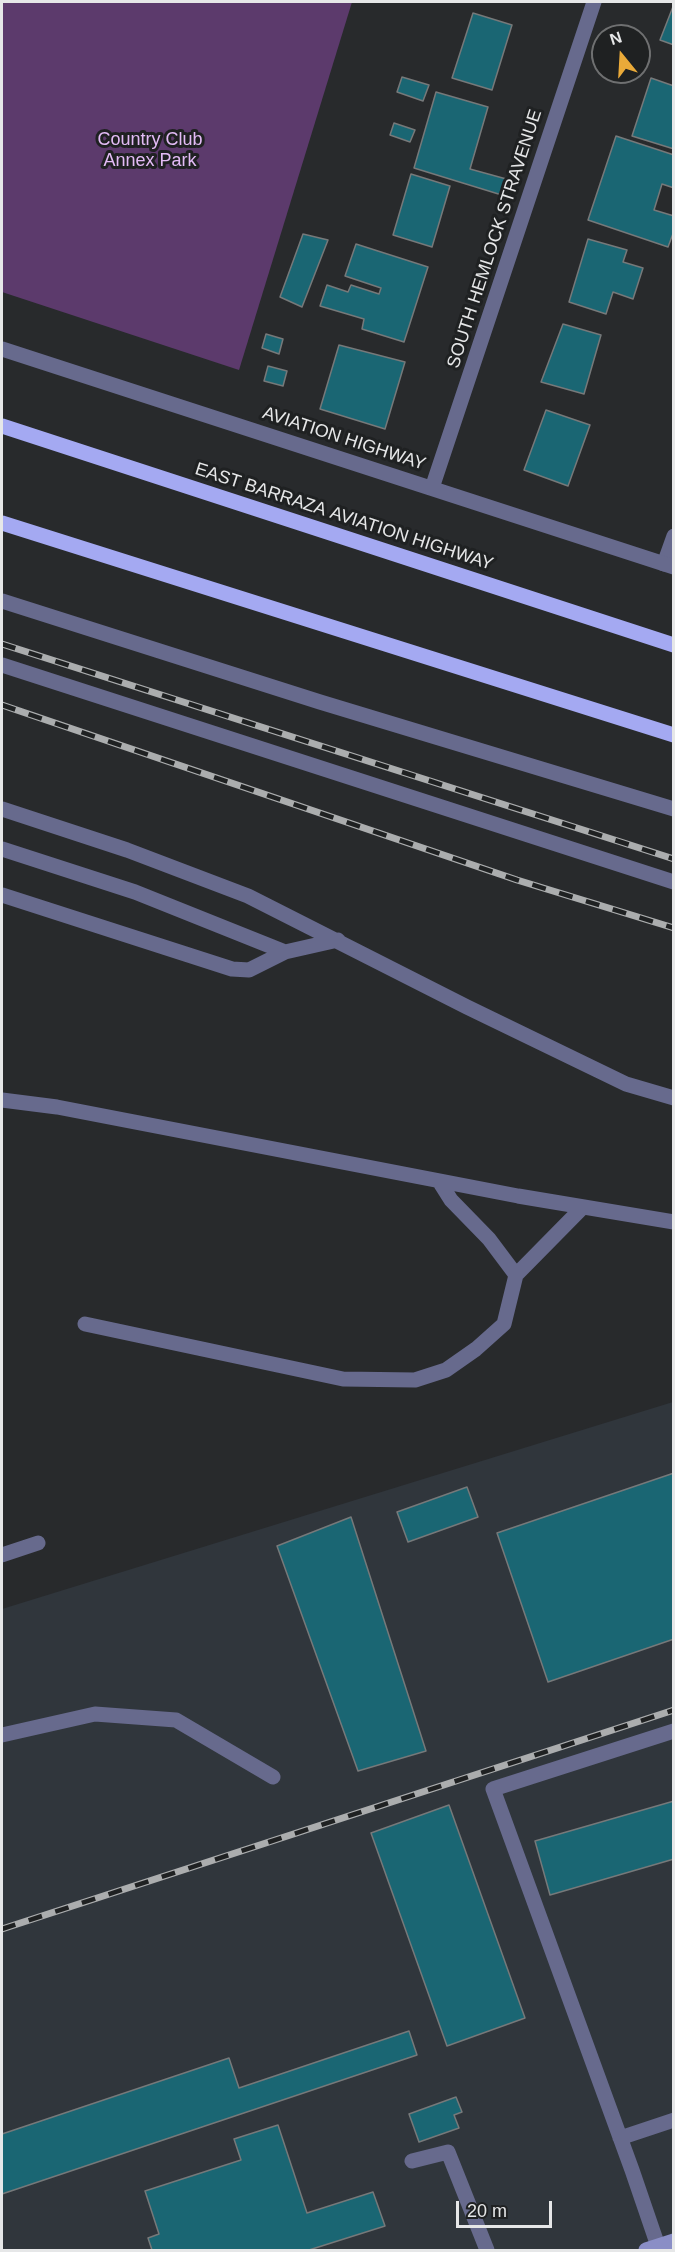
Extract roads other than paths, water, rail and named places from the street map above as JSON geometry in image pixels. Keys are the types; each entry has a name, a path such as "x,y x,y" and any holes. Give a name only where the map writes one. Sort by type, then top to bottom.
{"main road":[{"name":"EAST BARRAZA AVIATION HIGHWAY","path":"2,426 674,645"},
{"path":"2,523 674,735"},
{"path":"652,2248 674,2241"}],"street":[{"name":"SOUTH HEMLOCK STRAVENUE","path":"432,488 594,2"},
{"name":"AVIATION HIGHWAY","path":"2,350 669,565"},
{"path":"669,565 674,536"},
{"path":"2,601 320,702 674,809"},
{"path":"2,665 674,882"},
{"path":"2,809 127,850 248,896 467,1007 626,1084 674,1098"},
{"path":"2,849 135,892 285,952"},
{"path":"2,895 232,969 249,970 285,952 338,940"},
{"path":"2,1100 68,1110 439,1181 674,1222"},
{"path":"439,1181 451,1200 489,1239 516,1275"},
{"path":"85,1324 343,1379 415,1380 446,1370 476,1349 504,1324 516,1275 583,1207"},
{"path":"2,1555 38,1543"},
{"path":"2,1734 95,1714 176,1720 273,1777"},
{"path":"652,2248 620,2138 493,1789 674,1731"},
{"path":"620,2138 674,2120"},
{"path":"412,2161 448,2152 487,2250"}],"railway":[{"path":"2,644 674,859"},
{"path":"2,705 517,880 674,928"},
{"path":"2,1929 674,1710"}],"park label":[{"name":"Country Club Annex Park","path":"150,150"}]}
